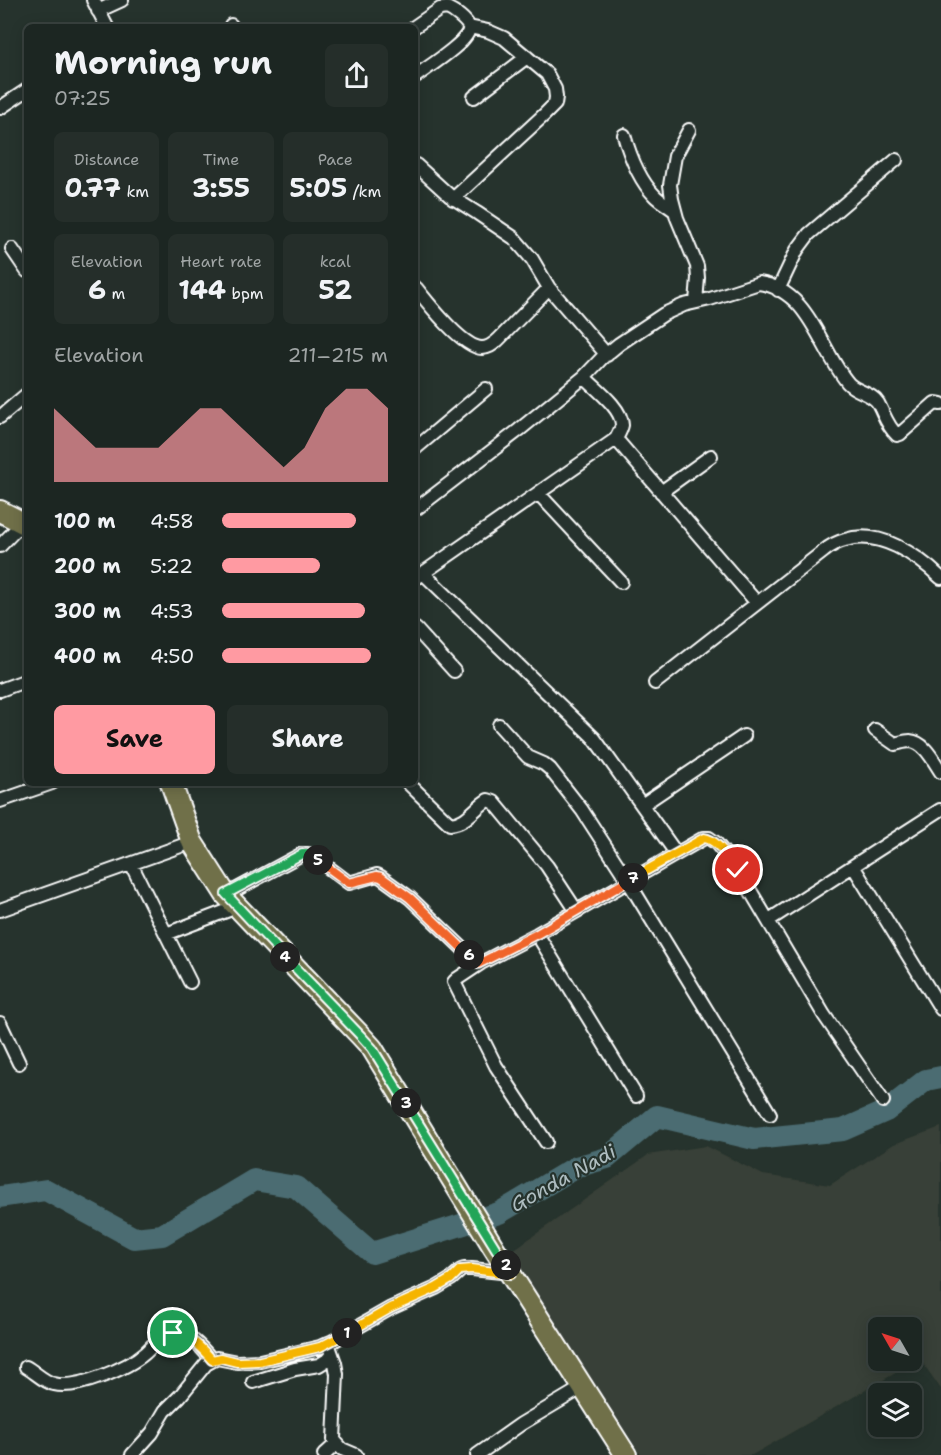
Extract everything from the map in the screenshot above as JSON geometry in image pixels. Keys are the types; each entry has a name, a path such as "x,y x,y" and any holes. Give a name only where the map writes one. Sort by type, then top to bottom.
{"main road":[{"path":"0,511 24,522"},
{"path":"172,786 192,842 231,901 366,1042 626,1455"}],"street":[{"path":"105,24 95,5 122,0"},
{"path":"418,24 440,9 447,8 465,21 469,27 469,32 456,46 418,74"},
{"path":"453,199 544,115 555,104 556,98 550,79 504,38 488,31 469,27"},
{"path":"474,97 527,57"},
{"path":"0,108 24,92"},
{"path":"689,130 675,156 670,185 681,230 697,266 696,302"},
{"path":"624,135 634,165 650,190 675,211"},
{"path":"778,290 797,250 809,234 896,160"},
{"path":"418,167 453,199 514,238 532,259 549,288 607,355"},
{"path":"12,249 24,267"},
{"path":"418,507 519,430 584,377 619,344 664,314 684,305 759,283 778,290 792,299 808,316 849,383 877,401 890,427 897,435 935,403 941,404"},
{"path":"418,291 455,332 474,347 482,348 490,347 498,340 549,288"},
{"path":"584,377 612,404 618,413 622,424 616,439 419,575 594,738 676,853"},
{"path":"418,446 486,389"},
{"path":"0,417 24,397"},
{"path":"616,439 757,603"},
{"path":"661,492 711,456"},
{"path":"538,493 621,582"},
{"path":"0,546 24,523"},
{"path":"655,683 824,550 846,539 860,537 895,545 941,578"},
{"path":"418,631 454,671"},
{"path":"0,690 24,681"},
{"path":"499,725 528,757 550,769 582,810 770,1114"},
{"path":"875,730 895,744 910,741 921,746 941,772"},
{"path":"642,805 744,736"},
{"path":"0,801 43,786"},
{"path":"411,786 450,824 464,820 488,800 494,802 547,866 576,910"},
{"path":"769,920 941,810"},
{"path":"941,810 941,816"},
{"path":"546,1142 496,1066 454,982 478,964 537,934 699,840 709,838 716,843 738,870 824,1015 883,1101"},
{"path":"0,910 192,842"},
{"path":"166,934 231,901 290,860 302,854 308,854 349,883 381,877 410,898 478,964"},
{"path":"131,864 190,982"},
{"path":"853,866 941,1009"},
{"path":"537,934 636,1096"},
{"path":"0,1023 19,1063"},
{"path":"253,1382 295,1369 319,1365 327,1360 330,1349 391,1308 436,1288 460,1270 472,1269 511,1274"},
{"path":"26,1367 49,1383 78,1384 123,1367 143,1355 160,1338 173,1333 190,1338 212,1360"},
{"path":"132,1455 152,1433 165,1411 212,1360 221,1358 237,1362 260,1361 320,1347 330,1349"},
{"path":"330,1349 337,1374 334,1440 342,1449 356,1455"},
{"path":"477,1455 521,1424 584,1387"},
{"path":"324,1455 336,1444"}],"shaded area":[{"path":"941,1127 941,1389 922,1362 922,1317 868,1317 868,1371 899,1371 878,1383 868,1383 868,1389 752,1455 641,1455 509,1253 648,1155 706,1146 763,1175 830,1185 894,1144"}],"waterway":[{"name":"Gonda Nadi","path":"0,1197 46,1190 134,1238 162,1235 254,1180 296,1187 372,1253 499,1213 576,1167 607,1158 657,1116 754,1139 843,1130 886,1111 926,1080 941,1077"}],"route":[{"path":"173,1333 190,1338 212,1360 221,1358 237,1362 260,1361 320,1347 391,1308 436,1288 460,1270 472,1269 511,1274 372,1048 226,894 302,854 308,854 349,883 381,877 410,898 478,964 537,934 704,838 709,838 716,843 738,870"}]}
